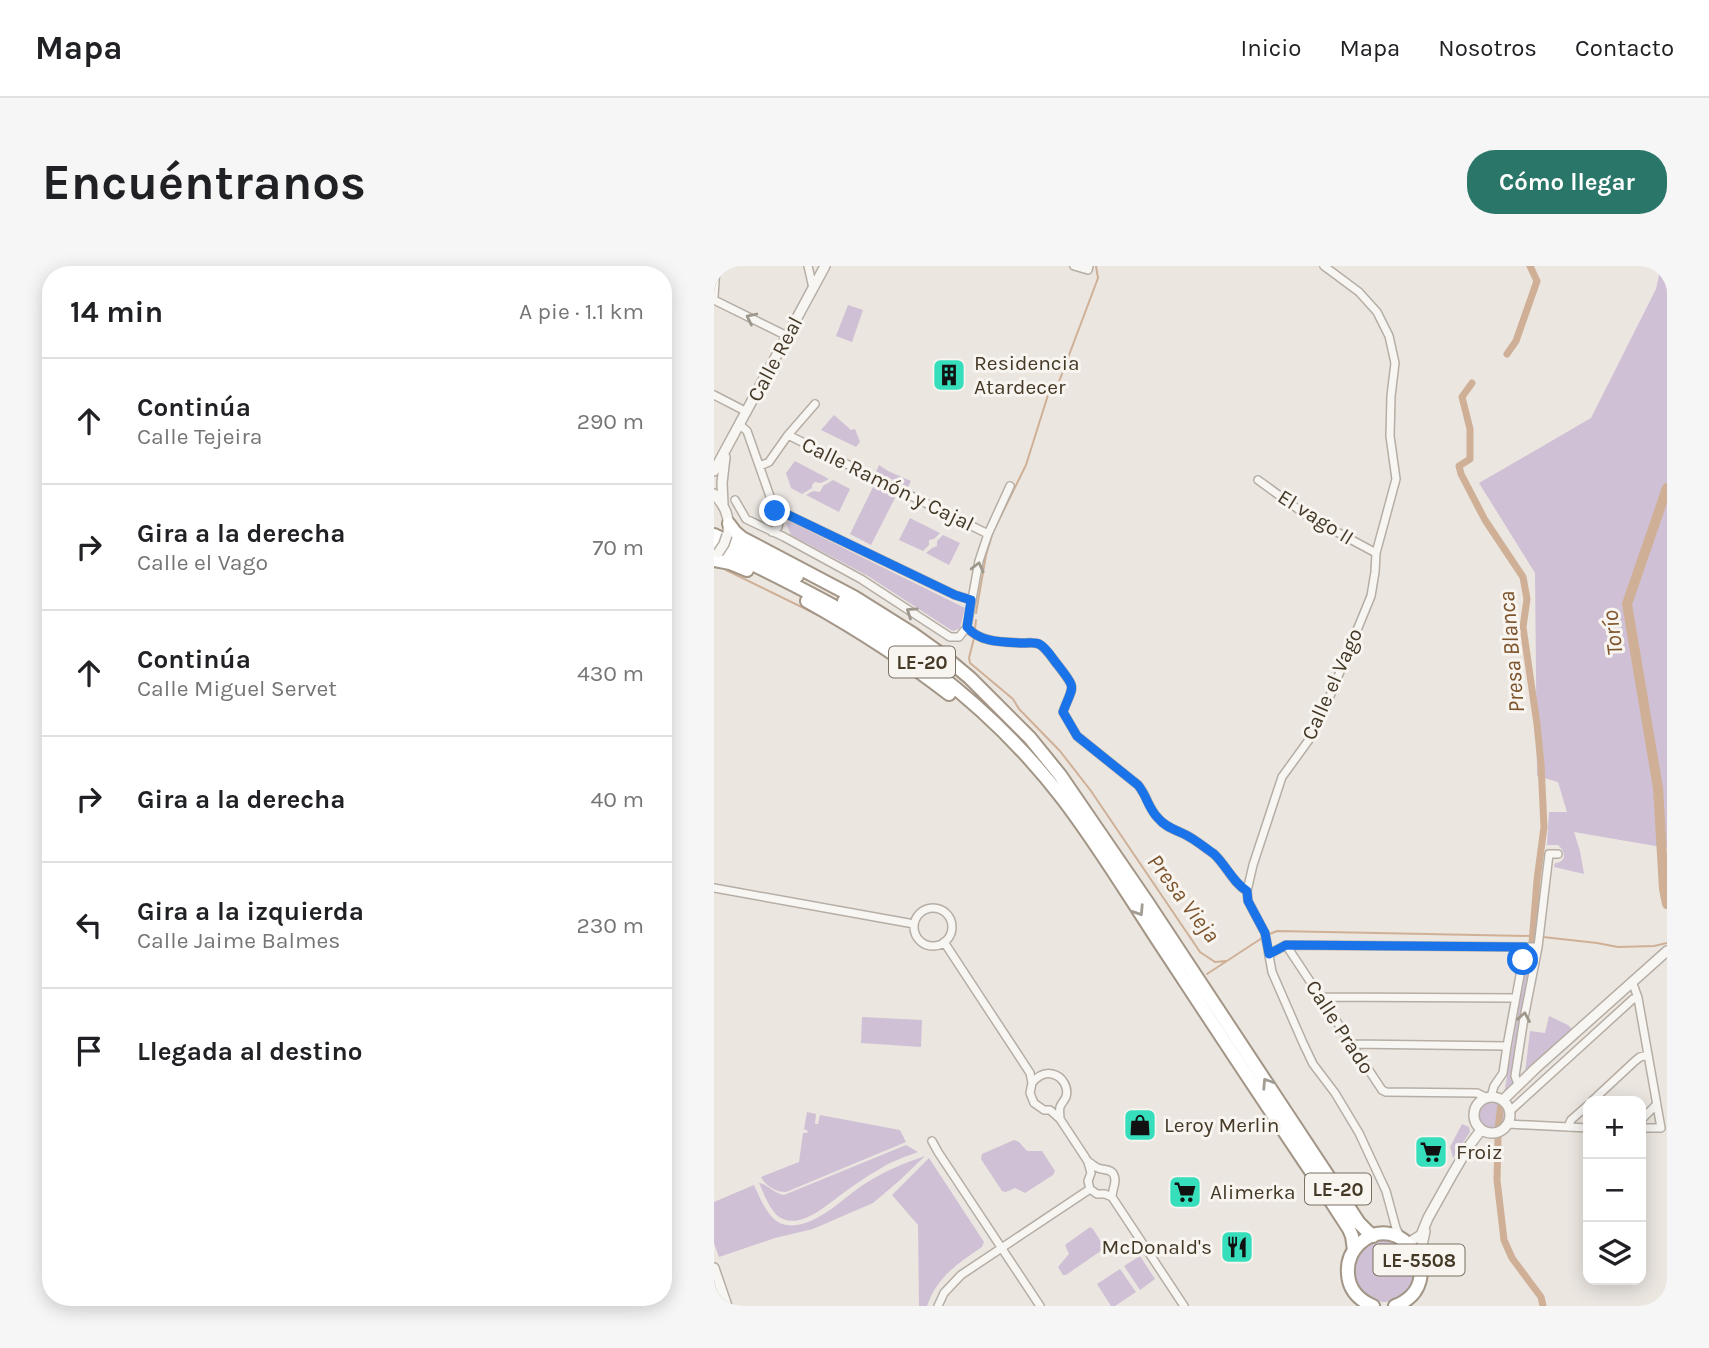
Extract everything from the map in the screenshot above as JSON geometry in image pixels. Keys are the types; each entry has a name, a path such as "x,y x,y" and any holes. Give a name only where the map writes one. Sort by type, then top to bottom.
{"highway":[{"path":"723,531 735,533 874,608 945,657 1030,738 1072,794"},
{"name":"LE-20","path":"723,531 850,604 940,664 989,705 1044,761 1072,794 1147,902 1359,1223 1366,1230 1379,1235"},
{"name":"LE-20","path":"715,554 805,600 898,655 978,717 1047,785 1088,834 1349,1229 1354,1250"},
{"name":"LE-5508","path":"1373,1306 1355,1294 1349,1283 1347,1270 1354,1250 1364,1240 1379,1235 1405,1241 1419,1260 1420,1278 1414,1300 1407,1299 1395,1306"}],"street":[{"path":"716,266 714,298 788,336"},
{"path":"807,266 813,288"},
{"name":"Calle Real","path":"714,471 824,266"},
{"path":"1074,266 1088,270 1089,266"},
{"name":"Calle el Vago","path":"1247,891 1253,864 1282,776 1311,737 1323,713 1371,596 1376,552 1396,479 1390,436 1395,363 1389,336 1377,312 1359,292 1324,266"},
{"path":"714,396 747,412"},
{"path":"760,466 769,462 815,404"},
{"path":"740,425 747,430 784,537"},
{"name":"Calle Ramón y Cajal","path":"788,435 988,534"},
{"name":"Calle Real","path":"723,504 722,482 726,451"},
{"name":"El vago II","path":"1258,480 1308,517 1376,552"},
{"path":"735,500 746,519 861,579 950,637 959,637 967,627 979,561 988,534 1010,486"},
{"path":"714,494 723,504 724,544 715,554"},
{"path":"775,511 971,600"},
{"path":"772,532 779,522"},
{"path":"967,627 975,635 1009,642 1040,644 1072,685 1072,695 1063,712 1077,736 1138,785 1156,817 1164,825 1188,836 1214,855 1228,869 1240,888 1247,891 1248,901 1265,936 1272,972 1303,1043 1313,1064 1335,1093 1359,1133 1386,1192 1396,1228 1405,1241"},
{"path":"1518,1084 1515,1076 1538,941 1549,854 1558,854"},
{"path":"714,888 914,924"},
{"path":"937,908 943,911 951,926 951,932 944,942 934,945 922,942 915,934 914,924 920,913 937,908"},
{"path":"1269,954 1286,945 1525,947 1538,941"},
{"path":"944,942 1030,1073 1030,1093 1034,1104 1044,1110 1060,1105 1066,1096 1063,1082 1051,1074 1040,1076 1030,1073"},
{"name":"Calle Prado","path":"1286,945 1379,1086 1387,1092 1476,1093 1489,1097"},
{"path":"1525,947 1503,1073 1489,1097 1478,1103 1473,1113 1474,1122 1481,1130 1490,1134 1501,1131 1508,1124 1510,1111 1633,999 1638,998"},
{"path":"1503,1100 1667,951"},
{"path":"1632,981 1638,998 1661,1128 1646,1128"},
{"path":"1320,997 1516,998"},
{"path":"1351,1044 1507,1046"},
{"path":"1597,1096 1635,1060 1648,1055"},
{"path":"1032,1083 1040,1076"},
{"path":"1489,1097 1503,1100 1510,1111"},
{"path":"1060,1105 1060,1119"},
{"path":"1646,1115 1657,1105"},
{"path":"1568,1127 1571,1120 1583,1109"},
{"path":"1050,1110 1060,1119 1094,1171"},
{"path":"1508,1124 1583,1128"},
{"name":"LE-5508","path":"1419,1260 1428,1218 1481,1130"},
{"path":"932,1141 1040,1306"},
{"path":"1106,1169 1113,1174 1115,1182 1110,1194 1097,1194 1090,1189 1088,1181 1094,1171 1106,1169"},
{"path":"938,1306 944,1293 961,1275 1090,1189"},
{"path":"1110,1194 1184,1306"},
{"path":"1379,1235 1390,1227 1393,1214"},
{"name":"LE-5508","path":"1405,1241 1418,1238 1426,1226"},
{"path":"714,1268 727,1306"}],"shaded area":[{"path":"1661,266 1667,266 1667,848 1574,832 1584,874 1554,867 1555,863 1562,861 1564,854 1558,845 1547,845 1549,812 1567,812 1558,782 1537,776 1535,573 1479,483 1591,418 1656,289"},
{"path":"848,305 863,310 852,342 836,336"},
{"path":"834,415 851,430 855,429 860,442 856,447 821,430"},
{"path":"795,461 829,479 821,483 815,482 812,488 802,494 791,488 786,473"},
{"path":"879,465 911,481 908,487 876,472"},
{"path":"833,480 850,489 839,512 806,495 813,491 820,492 823,486"},
{"path":"874,485 896,496 871,545 850,534"},
{"path":"910,518 940,533 929,540 929,545 923,551 899,540"},
{"path":"789,521 965,608 960,628 951,630 868,576 791,535 786,524"},
{"path":"943,535 960,543 949,565 926,553 937,546 937,541"},
{"path":"1535,951 1518,1042 1512,1081 1514,1084 1504,1094 1528,954"},
{"path":"1549,1016 1573,1030 1525,1073 1530,1031 1545,1033"},
{"path":"862,1017 922,1020 921,1047 861,1043"},
{"path":"1492,1100 1503,1104 1507,1115 1503,1126 1492,1130 1481,1126 1477,1115 1481,1104"},
{"path":"807,1112 816,1114 815,1124 818,1124 820,1115 900,1130 906,1142 786,1192 775,1190 761,1177 799,1162 803,1133 808,1131 804,1129"},
{"path":"1462,1124 1469,1127 1470,1132 1453,1158 1450,1147"},
{"path":"1014,1140 1027,1151 1042,1151 1055,1171 1025,1193 1015,1188 1002,1191 981,1159 982,1154"},
{"path":"906,1145 918,1152 883,1167 816,1212 799,1220 783,1219 775,1213 759,1183 784,1195"},
{"path":"925,1156 873,1203 813,1229 775,1238 719,1257 714,1243 714,1202 754,1185 765,1208 777,1221 793,1225 805,1223 827,1212 873,1179"},
{"path":"929,1158 984,1242 982,1247 942,1279 927,1306 919,1306 918,1225 892,1195"},
{"path":"1090,1227 1105,1248 1063,1275 1058,1267 1069,1254 1065,1245"},
{"path":"1384,1240 1396,1242 1406,1249 1413,1259 1413,1283 1406,1293 1396,1300 1384,1302 1372,1300 1362,1293 1355,1283 1353,1271 1355,1259 1362,1249 1372,1242"},
{"path":"1140,1256 1155,1279 1140,1290 1124,1266"},
{"path":"1120,1269 1136,1292 1111,1306 1097,1284"}],"waterway":[{"path":"1054,395 1098,278 1096,266"},
{"name":"Presa Blanca","path":"1507,354 1516,341 1537,281 1530,266"},
{"name":"Presa Blanca","path":"1472,383 1462,397 1470,429 1470,459 1459,466 1461,474 1485,520 1523,577 1527,599 1523,627 1537,724 1544,827 1532,943"},
{"path":"976,613 986,555 993,532 1026,465 1048,395"},
{"name":"Torío","path":"1667,488 1627,604 1658,788 1667,904"},
{"name":"Presa Vieja","path":"726,570 826,619"},
{"path":"975,629 976,620"},
{"name":"Presa Vieja","path":"974,638 970,663 1013,699 1019,709 1060,751 1091,791 1200,952 1215,962 1226,961"},
{"name":"Presa Vieja","path":"907,670 948,701"},
{"name":"Presa Vieja","path":"1267,935 1277,931 1531,936"},
{"name":"Presa Vieja","path":"1543,937 1618,947 1667,943"},
{"name":"Presa Vieja","path":"1207,974 1262,938"},
{"name":"Presa Blanca","path":"1498,1129 1501,1103"},
{"name":"Presa Blanca","path":"1498,1138 1497,1180 1504,1240 1512,1258 1541,1297 1543,1306"}],"place":[{"name":"Residencia Atardecer","path":"949,375"},
{"name":"Leroy Merlin","path":"1140,1125"},
{"name":"Froiz","path":"1431,1152"},
{"name":"Alimerka","path":"1185,1192"},
{"name":"McDonald's","path":"1237,1247"}],"route":[{"path":"775,511 971,600 967,627 972,634 1009,642 1040,644 1070,680 1072,695 1063,712 1077,736 1138,785 1156,817 1164,825 1188,836 1228,869 1240,888 1247,891 1248,901 1265,933 1269,954 1286,945 1525,947 1523,960"}]}
